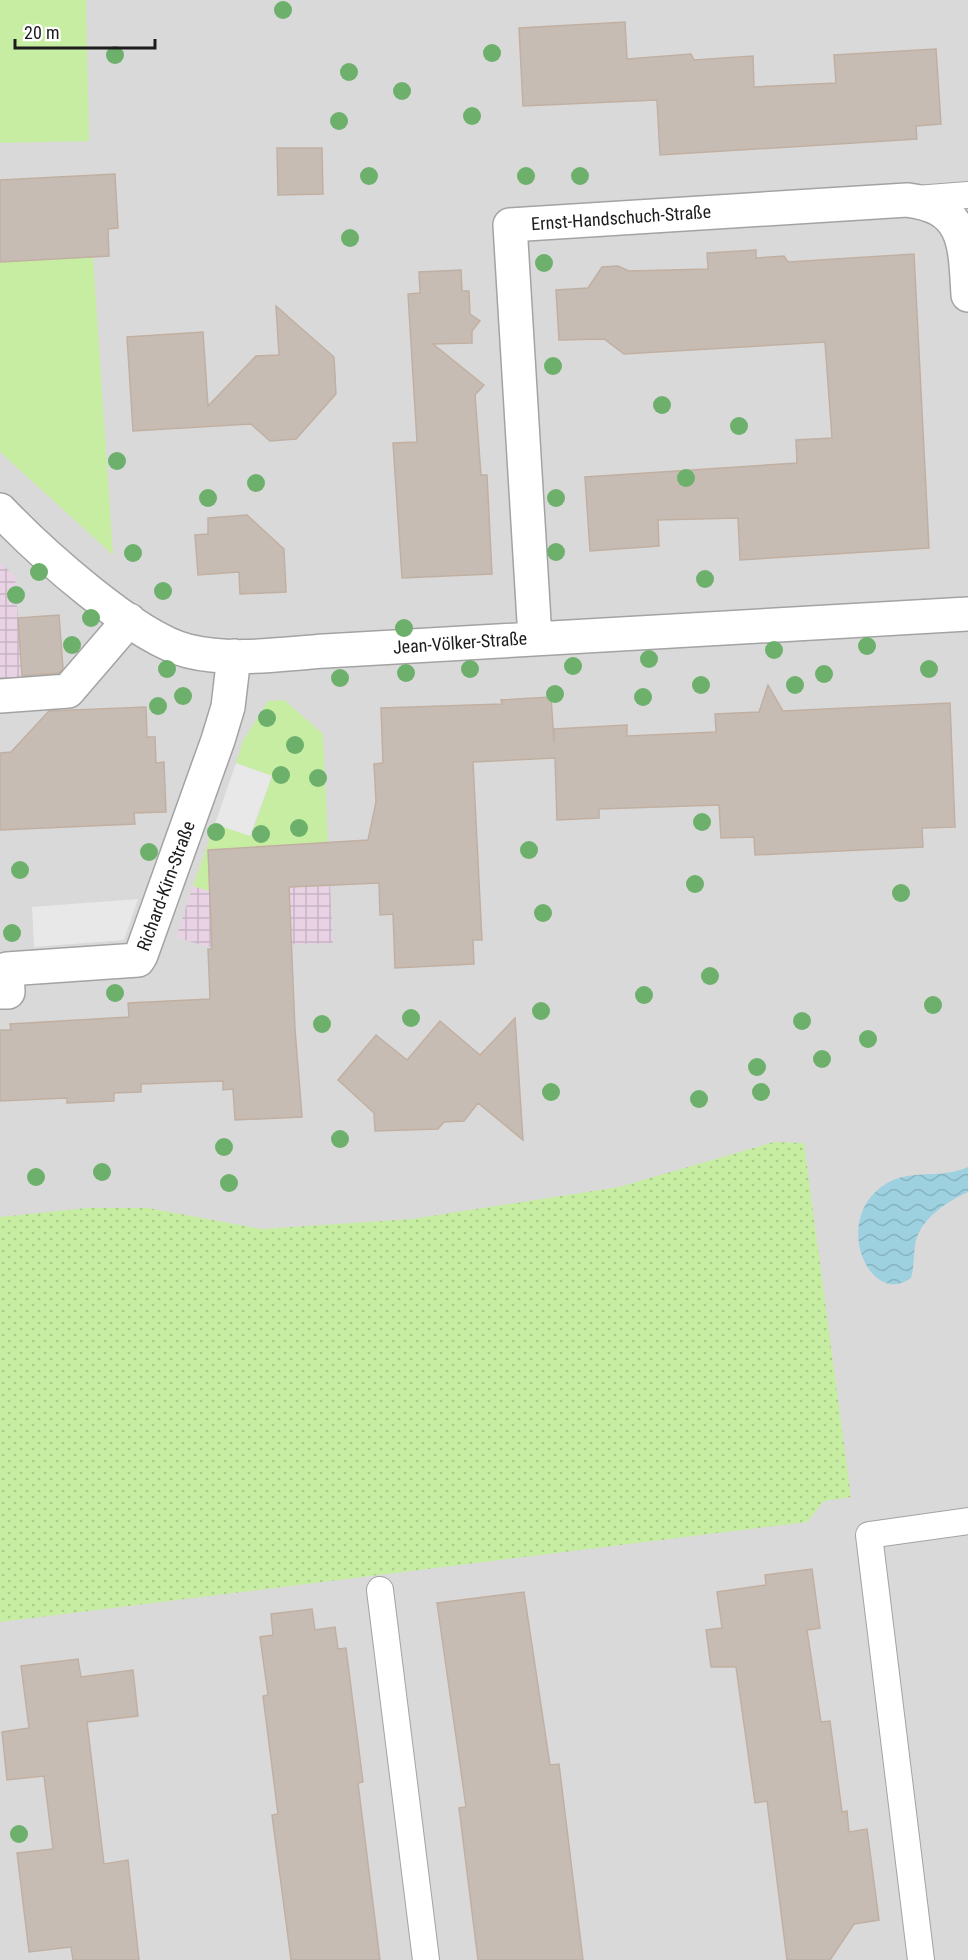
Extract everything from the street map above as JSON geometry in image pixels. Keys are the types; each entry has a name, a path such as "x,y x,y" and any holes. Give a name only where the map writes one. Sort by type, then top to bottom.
{"street":[{"name":"Ernst-Handschuch-Straße","path":"535,638 510,225 907,200 925,202 942,210 955,222 963,237 968,295"},
{"name":"Jean-Völker-Straße","path":"0,510 62,568 129,620 170,645 187,651 234,656 968,614"},
{"path":"0,696 68,691 129,620"},
{"name":"Richard-Kirn-Straße","path":"2,977 138,960 218,740 228,707 234,656"}],"lane":[{"path":"907,200 968,195"},
{"path":"921,1960 868,1535 968,1521"},
{"path":"380,1590 426,1960"}],"shaded area":[{"path":"0,0 968,0 968,1960 0,1960"},
{"path":"0,563 15,576 22,680 0,682"},
{"path":"236,763 272,776 250,836 215,824"},
{"path":"330,884 333,943 208,947 176,937 193,886 210,891"},
{"path":"138,899 124,940 34,947 32,907"}],"green space":[{"path":"0,0 86,0 89,141 0,143"},
{"path":"93,257 113,555 0,452 0,262"},
{"path":"284,700 323,734 328,844 208,850 209,891 193,886 215,824 251,836 272,776 236,763 243,741 268,701"},
{"path":"774,1142 804,1143 851,1497 824,1501 807,1522 0,1622 0,1217 87,1208 148,1208 261,1229 412,1219 619,1187"}],"water":[{"path":"968,1167 968,1192 937,1211 919,1232 911,1278 896,1284 882,1281 870,1271 862,1255 858,1237 861,1217 870,1198 887,1183 896,1179 906,1176 948,1173"}],"building":[{"path":"625,22 627,59 691,54 694,60 753,56 754,87 836,83 834,55 936,49 941,124 916,126 917,139 660,155 657,100 523,106 519,28"},
{"path":"277,148 322,148 323,194 278,195"},
{"path":"115,174 118,228 108,229 109,256 0,262 0,180"},
{"path":"756,250 756,258 784,256 788,262 914,254 929,548 740,560 738,518 658,520 659,546 590,551 585,477 797,463 796,440 832,438 825,342 624,354 604,339 559,340 556,290 588,288 602,267 618,266 629,271 708,269 707,253"},
{"path":"461,270 462,291 469,291 470,314 480,321 472,331 472,343 433,344 484,385 475,395 481,475 487,475 492,574 402,578 393,443 417,442 408,294 420,293 419,272"},
{"path":"276,306 334,357 336,394 296,439 270,441 251,424 133,431 127,337 203,332 208,406 256,356 279,355"},
{"path":"247,515 284,549 286,592 240,594 239,572 198,575 195,535 208,534 208,518"},
{"path":"59,615 63,668 59,673 22,676 18,618"},
{"path":"768,685 783,711 950,703 955,827 922,828 923,847 755,855 754,837 721,838 719,805 599,809 599,818 557,820 555,758 473,762 482,940 473,940 474,964 395,968 393,914 380,915 379,883 289,887 295,1029 302,1117 235,1120 233,1089 223,1090 223,1081 141,1084 141,1092 114,1093 114,1101 67,1103 67,1098 0,1101 0,1030 11,1030 10,1024 129,1017 128,1003 210,999 208,949 212,949 208,850 368,840 376,802 374,764 383,763 381,708 502,704 501,700 551,697 554,742 554,729 627,725 627,736 716,732 715,714 759,712"},
{"path":"146,707 147,737 155,737 156,763 164,762 166,812 134,813 135,824 0,830 0,753 11,752 49,711"},
{"path":"515,1018 523,1140 478,1103 464,1121 444,1122 438,1129 375,1131 374,1113 338,1080 376,1035 407,1060 440,1021 480,1055"},
{"path":"812,1569 820,1628 807,1630 821,1722 830,1721 842,1812 847,1811 849,1832 867,1829 879,1920 854,1924 830,1960 787,1960 767,1801 755,1803 736,1667 711,1667 706,1630 722,1628 717,1592 766,1585 765,1575"},
{"path":"524,1592 550,1765 559,1764 583,1960 478,1960 459,1808 466,1807 437,1603"},
{"path":"312,1609 315,1630 335,1627 338,1649 346,1648 363,1782 358,1783 380,1960 291,1960 272,1815 278,1814 263,1696 268,1695 260,1637 273,1635 271,1614"},
{"path":"78,1659 81,1677 133,1670 138,1716 87,1722 104,1864 128,1860 139,1960 73,1960 71,1947 29,1952 17,1853 53,1849 44,1776 7,1780 2,1732 29,1728 21,1666"}]}
